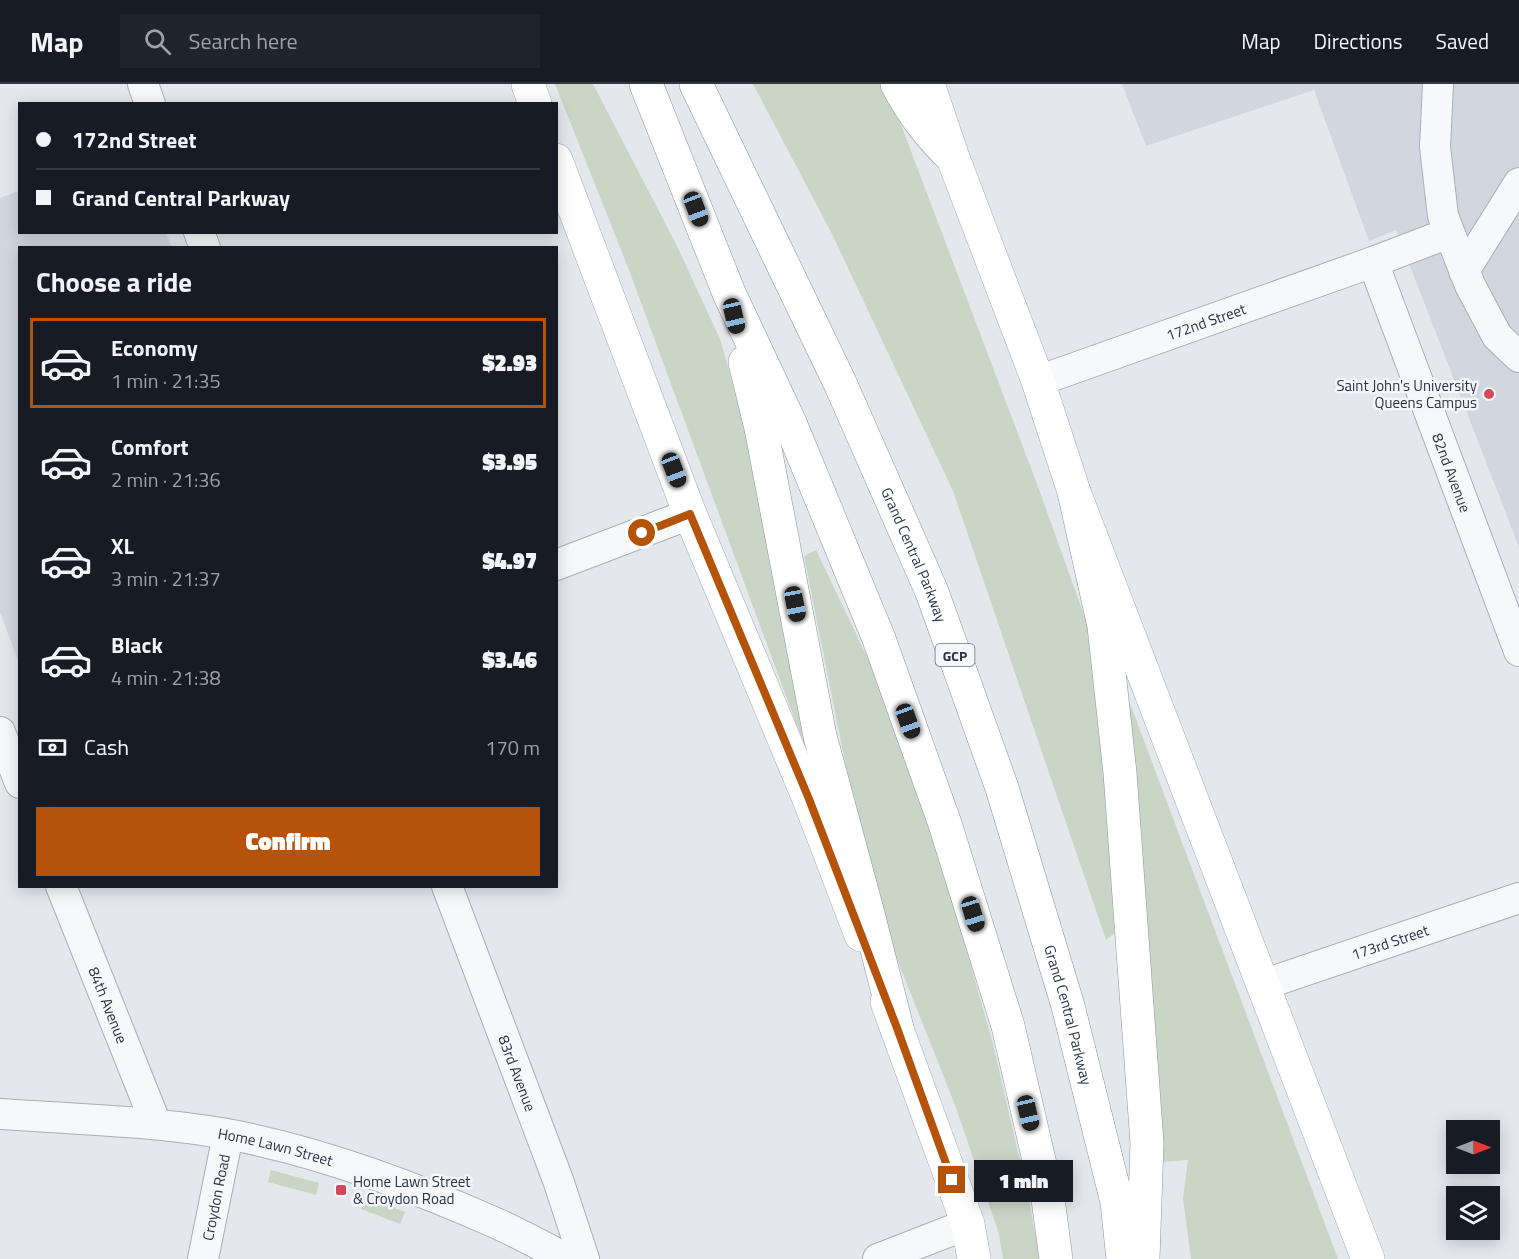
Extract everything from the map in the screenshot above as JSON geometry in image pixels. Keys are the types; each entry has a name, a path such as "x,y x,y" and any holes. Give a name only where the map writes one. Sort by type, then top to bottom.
{"main road":[{"path":"528,84 534,102"},
{"path":"646,84 729,293 790,423 879,639 945,824 1008,1026 1048,1199 1056,1259"},
{"name":"Grand Central Parkway","path":"696,84 840,383 932,592 1002,788 1068,1006 1117,1202 1123,1259"},
{"path":"897,84 917,119 953,158"},
{"path":"928,84 953,158 1038,381 1074,492 1368,1259"},
{"path":"558,165 690,514 809,799 897,1028 968,1224 974,1259"},
{"path":"729,293 761,428 820,735 897,1028"},
{"path":"1074,492 1104,626 1120,773 1147,1143 1143,1259"}],"street":[{"path":"143,84 149,102"},
{"path":"1438,84 1435,147 1443,216 1464,272 1497,336 1519,357"},
{"path":"1464,272 1519,183"},
{"name":"172nd Street","path":"1038,381 1449,233"},
{"name":"82nd Avenue","path":"1373,262 1519,651"},
{"path":"558,564 690,514"},
{"path":"0,732 13,774"},
{"name":"84th Avenue","path":"62,888 156,1124"},
{"name":"83rd Avenue","path":"448,888 558,1180 584,1259"},
{"name":"173rd Street","path":"1262,985 1519,898"},
{"name":"Home Lawn Street","path":"0,1114 156,1124 228,1135 318,1156 406,1187 499,1225 567,1259"},
{"name":"Croydon Road","path":"203,1259 228,1135"},
{"path":"878,1259 968,1224"}],"shaded area":[{"name":"Saint John's University Queens Campus","path":"1122,84 1519,84 1519,547 1396,230 1369,241 1314,90 1146,146"},
{"path":"18,191 18,234 166,234 172,246 18,246 18,660 0,612 0,198"}],"green space":[{"path":"555,84 593,84 676,244 720,339 751,444 820,788 629,270"},
{"path":"753,84 882,84 900,122 1037,484 1084,615 1102,674 1118,930 1106,940 953,491 832,234"},
{"path":"816,550 882,688 939,852 993,1044 1040,1259 1003,1259 999,1234 955,1105 889,939 864,857 804,556"},
{"path":"1128,698 1338,1259 1191,1259 1183,1198 1188,1160 1162,1162"},
{"path":"271,1170 319,1183 316,1195 268,1182"},
{"path":"365,1197 405,1212 400,1224 361,1209"}],"place":[{"name":"Saint John's University Queens Campus","path":"1489,394"},
{"name":"Home Lawn Street & Croydon Road","path":"341,1190"}],"route":[{"path":"642,533 690,514 809,799 897,1028 952,1180"}]}
